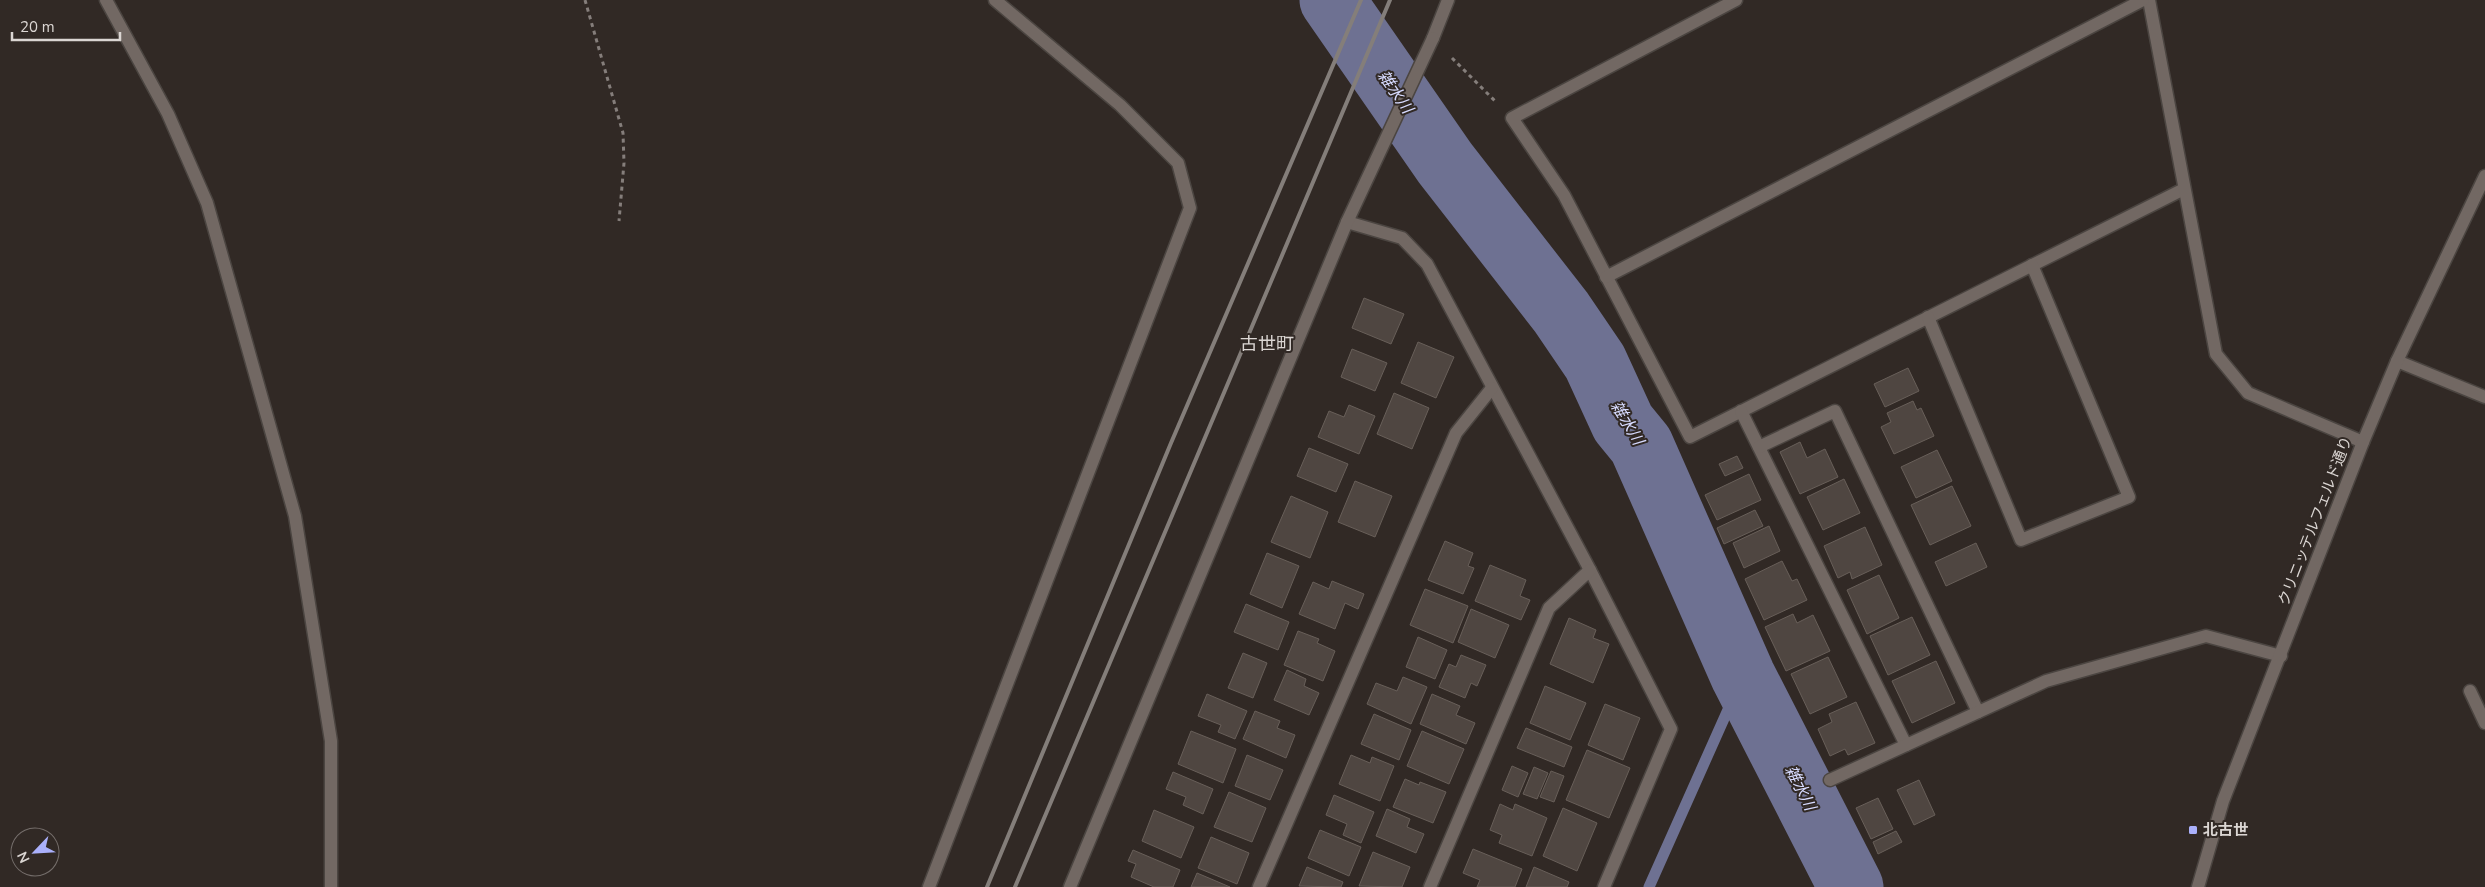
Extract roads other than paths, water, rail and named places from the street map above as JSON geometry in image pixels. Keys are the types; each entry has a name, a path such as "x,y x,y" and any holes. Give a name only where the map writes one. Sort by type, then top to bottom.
{"street":[{"path":"106,0 168,114 207,202 295,516 331,741 331,887"},
{"path":"929,887 1190,208 1178,163 1120,105 995,0"},
{"path":"1070,887 1347,222 1433,38 1448,0"},
{"path":"1736,0 1512,118 1564,195 1690,437 2184,188"},
{"path":"1606,277 2143,0"},
{"path":"2149,0 2216,354 2248,393 2363,442"},
{"name":"クリニッテルフェルド通り","path":"2198,887 2223,801 2363,442 2397,361 2485,176"},
{"path":"1347,222 1402,238 1427,264 1590,570 1672,729 1604,887"},
{"path":"1928,318 2021,540 2129,497 2032,265"},
{"path":"2397,361 2485,397"},
{"path":"1259,887 1456,433 1492,388"},
{"path":"1741,411 1906,745"},
{"path":"1759,448 1835,411 1978,712"},
{"path":"1430,887 1549,608 1590,570"},
{"path":"1830,780 2046,681 2206,636 2281,656"},
{"path":"2470,691 2485,723"}],"waterway":[{"name":"雑水川","path":"1332,0 1445,163 1561,312 1595,362 1623,423 1641,445 1743,676 1851,887"},
{"path":"1649,887 1743,676"}],"railway":[{"path":"987,887 1171,443 1361,0"},
{"path":"1015,887 1390,0"}],"place":[{"name":"北古世","path":"2193,830"}],"district":[{"name":"古世町","path":"1267,344"}]}
